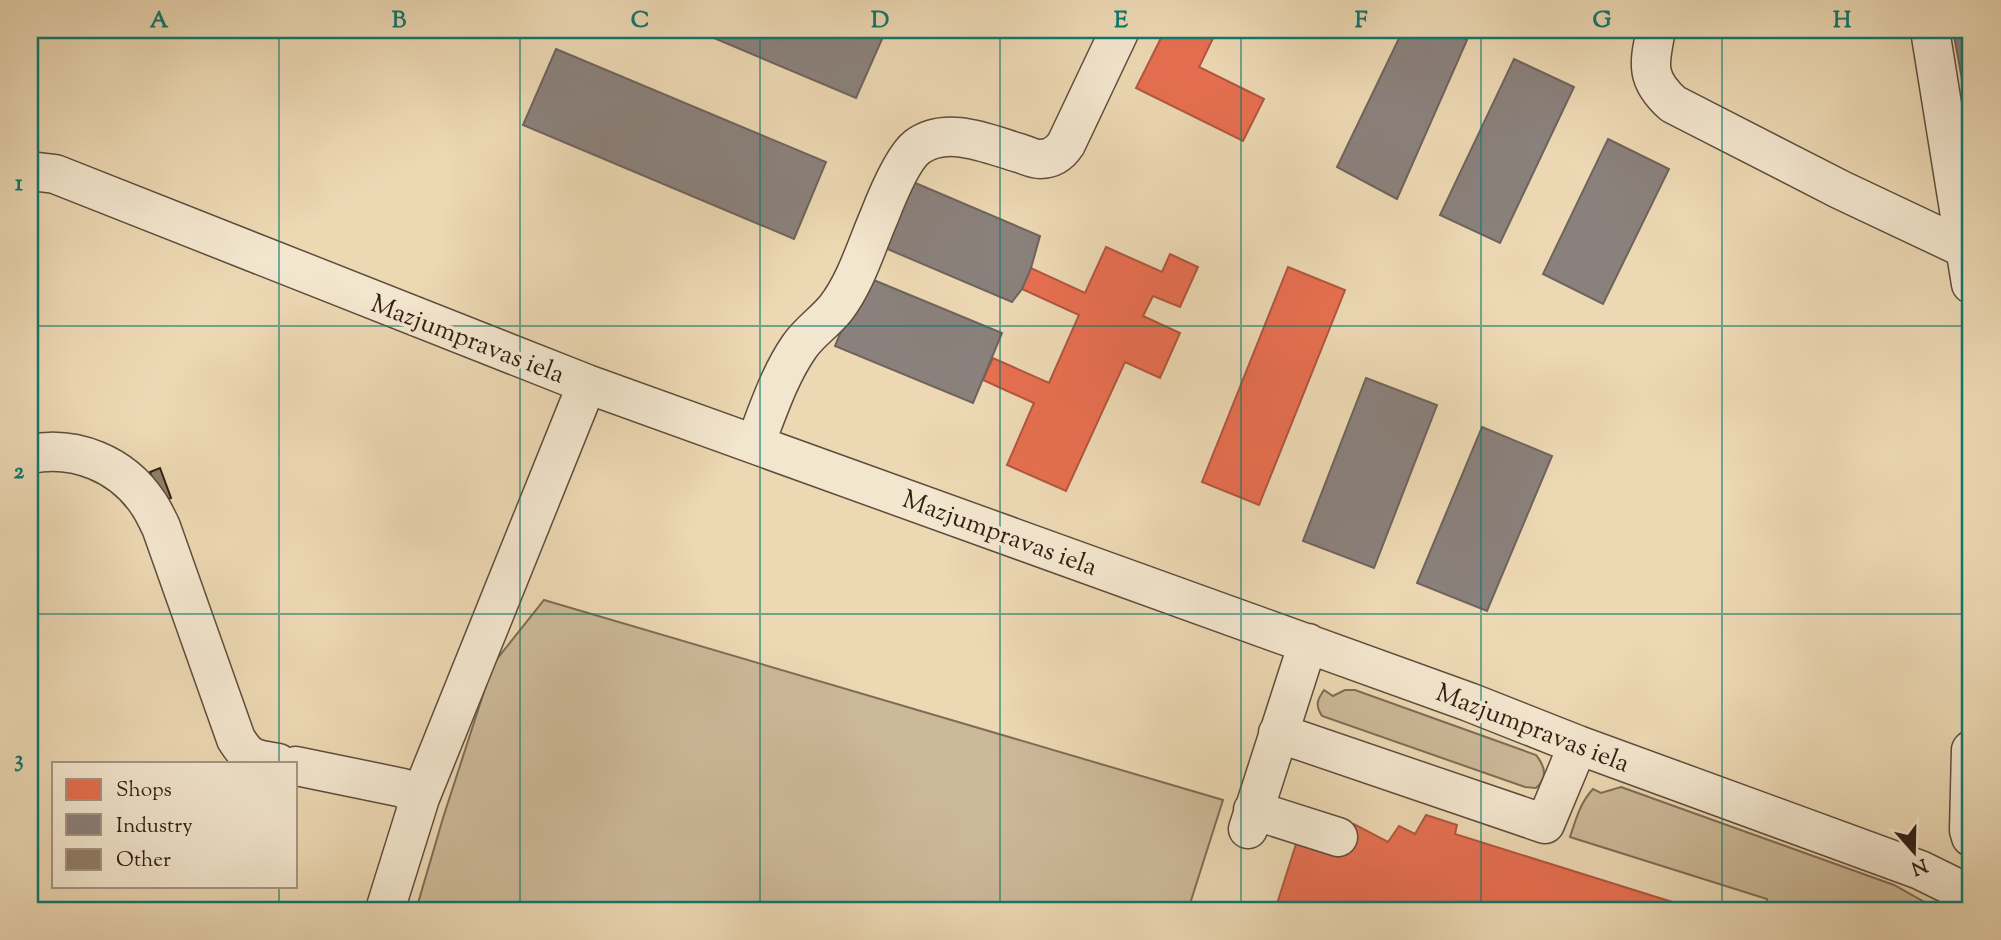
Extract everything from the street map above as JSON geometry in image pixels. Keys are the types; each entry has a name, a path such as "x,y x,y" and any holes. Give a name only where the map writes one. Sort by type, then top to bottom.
{"street":[{"path":"755,444 787,366 800,345 834,310 848,290 890,190 909,155 916,148 941,137 973,139 1038,159 1056,155 1066,144 1121,30"},
{"path":"1656,30 1651,57 1653,79 1662,94 1673,104 1841,190 1968,266"},
{"path":"1930,30 1968,266"},
{"name":"Mazjumpravas iela","path":"30,171 55,174 587,384 1469,702 1920,870 1971,895"},
{"path":"385,910 420,798 587,384"},
{"path":"30,454 65,452 104,463 121,474 149,503 161,527 236,739 252,758 273,762"},
{"path":"1308,643 1250,820 1338,837"},
{"path":"1278,733 1545,824 1578,744"},
{"path":"1971,750 1971,837"},
{"path":"298,766 403,788 420,798"}],"shaded area":[{"path":"544,600 1223,800 1188,910 416,910 493,664"},
{"path":"1324,690 1333,696 1345,690 1355,690 1536,755 1544,776 1536,788 1525,787 1322,716 1318,703"},
{"path":"1621,787 1894,885 1934,910 1768,910 1767,899 1570,837 1576,818 1593,789 1601,793"}],"building: Shops":[{"path":"1165,30 1217,30 1199,67 1264,99 1243,141 1136,88"},
{"path":"1106,247 1162,272 1170,254 1198,267 1180,307 1153,296 1143,316 1180,333 1160,378 1125,362 1066,491 1007,465 1034,403 983,380 993,358 1049,383 1079,315 1022,289 1031,268 1085,293"},
{"path":"1288,267 1345,290 1259,505 1202,482"},
{"path":"1426,815 1457,825 1455,834 1698,910 1275,910 1296,844 1338,857 1354,824 1388,842 1399,826 1415,834"}],"building: Industry":[{"path":"695,30 886,30 856,98"},
{"path":"1403,30 1447,30 1467,40 1397,199 1337,167"},
{"path":"1953,30 1971,30 1971,129"},
{"path":"556,49 826,162 794,239 523,125"},
{"path":"1514,59 1574,87 1500,243 1440,215"},
{"path":"1608,139 1669,169 1603,304 1543,274"},
{"path":"906,179 1040,236 1031,268 1022,289 1012,302 878,245"},
{"path":"864,276 1002,333 973,403 835,346"},
{"path":"1366,378 1437,405 1374,568 1303,541"},
{"path":"1482,427 1552,456 1487,611 1417,583"}],"building: Other":[{"path":"160,468 171,498 161,502 150,472"}]}
